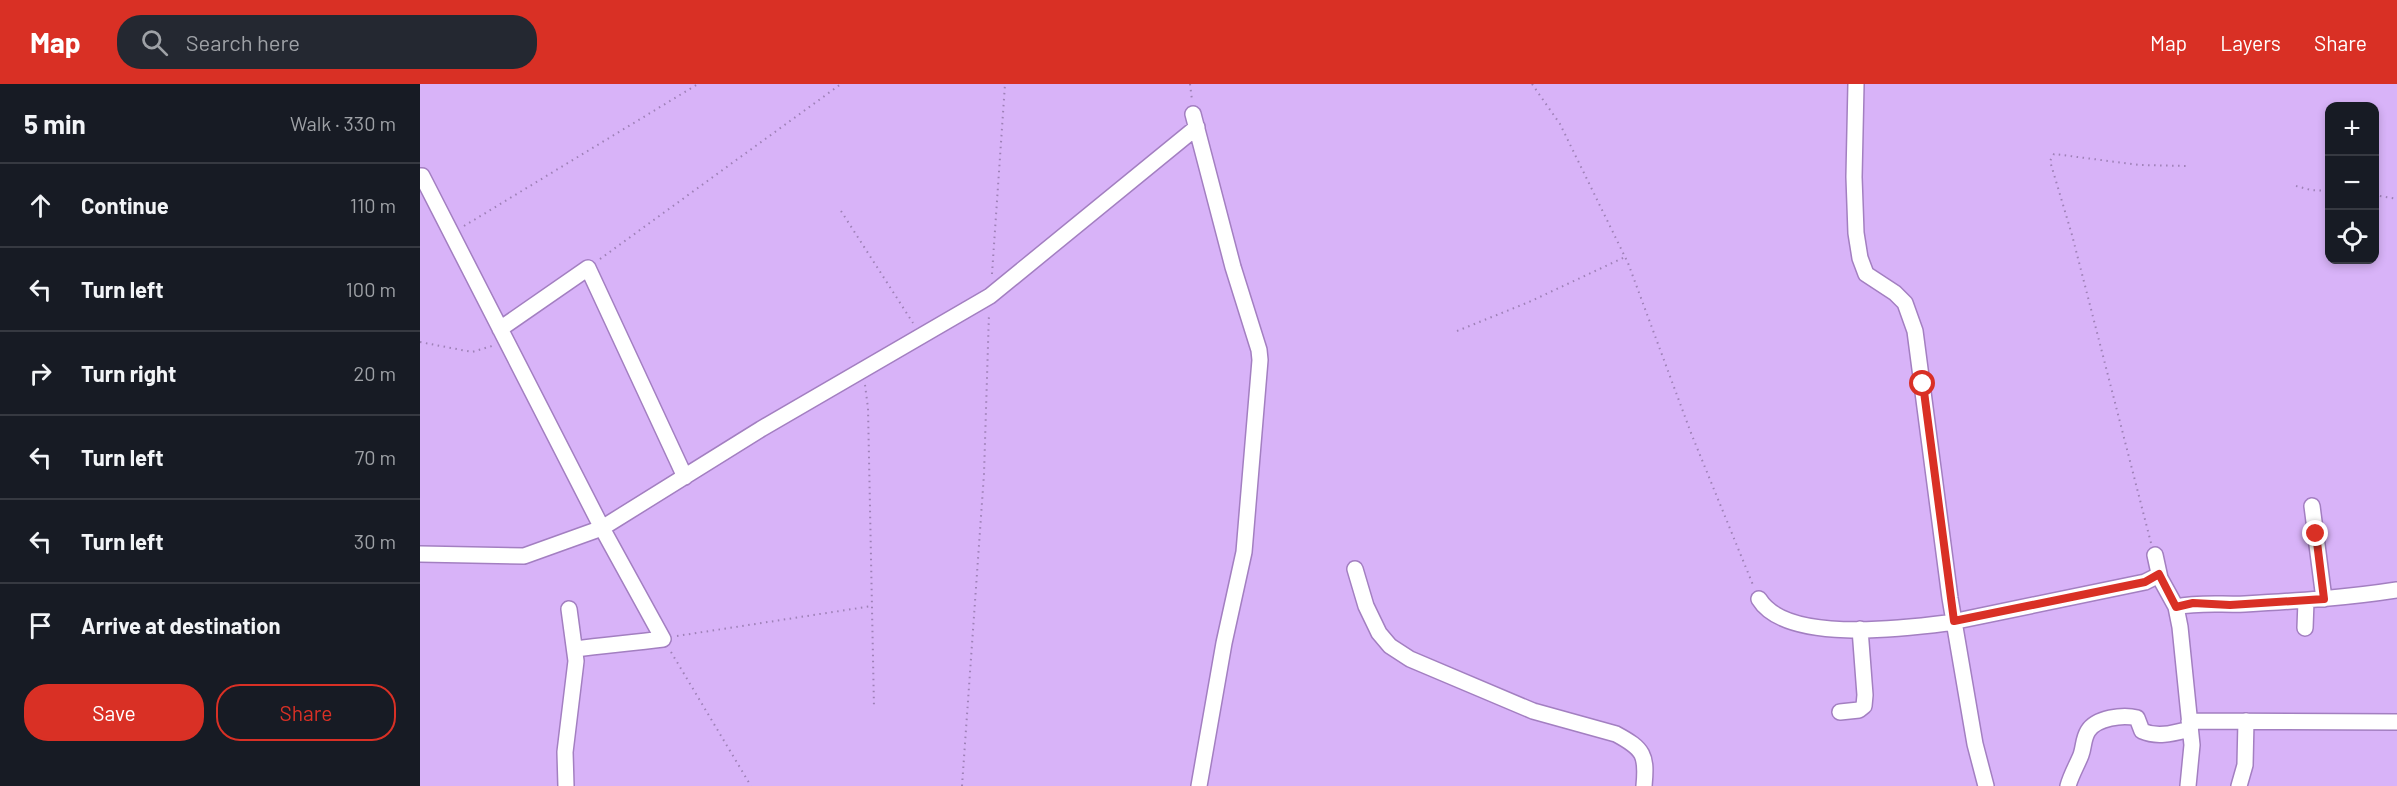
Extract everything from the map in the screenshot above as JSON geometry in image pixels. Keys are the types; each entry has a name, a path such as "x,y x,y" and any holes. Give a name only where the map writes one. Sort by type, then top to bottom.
{"street":[{"path":"1856,84 1854,177 1856,233 1860,258 1866,274 1895,292 1905,303 1915,331 1954,621 1975,744 1986,786"},
{"path":"420,554 524,556 602,528 992,294 1195,121 1260,360 1244,552 1224,643 1199,786"},
{"path":"420,176 602,528 663,639 618,646 604,645 575,649"},
{"path":"503,334 588,268 685,477"},
{"path":"2312,506 2324,599"},
{"path":"2155,555 2159,574 2176,607 2184,658 2192,744 2187,786"},
{"path":"1355,569 1374,624 1384,639 1397,651 1428,668 1533,711 1616,734 1636,746 1645,762 1647,770 1644,786"},
{"path":"1759,598 1766,610 1783,620 1819,629 1914,627 2145,582 2159,574"},
{"path":"2176,607 2193,603 2230,605 2306,601 2397,590"},
{"path":"2306,601 2306,628"},
{"path":"566,786 564,764 576,661 569,609"},
{"path":"1840,712 1859,710 1864,706 1860,629"},
{"path":"2068,786 2082,753 2084,740 2092,727 2116,717 2127,715 2137,718 2142,731 2158,735 2190,725 2246,721 2397,722"},
{"path":"2239,786 2245,765 2246,721"}],"path":[{"path":"451,234 698,84"},
{"path":"588,268 841,84"},
{"path":"962,786 984,474 992,278 1005,84"},
{"path":"1532,84 1560,124 1625,257 1691,433 1759,598"},
{"path":"2155,555 2138,498 2091,307 2050,160 2054,154 2140,165 2187,166"},
{"path":"2296,186 2325,190"},
{"path":"2379,196 2397,198"},
{"path":"841,211 921,336"},
{"path":"1457,331 1530,302 1625,257"},
{"path":"420,342 472,352 489,348 503,334"},
{"path":"862,370 868,408 874,708"},
{"path":"751,786 663,639 872,606"}],"route":[{"path":"1923,384 1926,421 1954,621 2145,582 2159,574 2176,607 2193,603 2230,605 2324,599 2316,534"}]}
